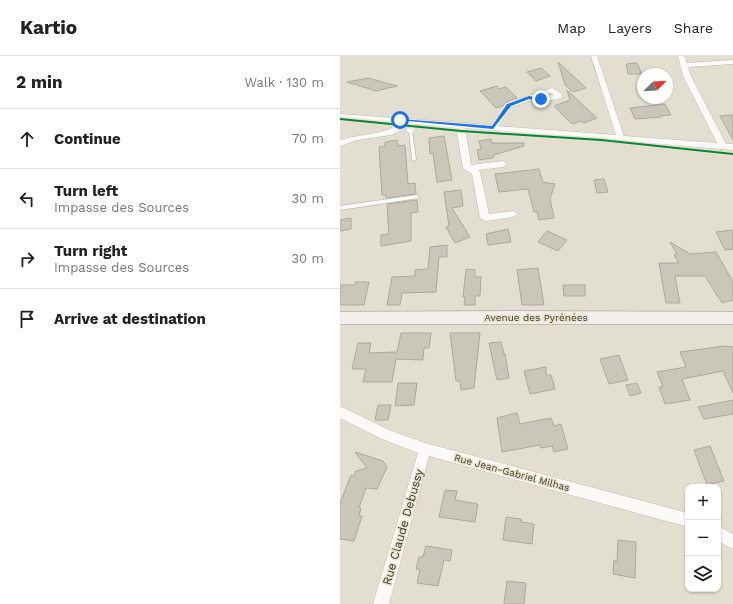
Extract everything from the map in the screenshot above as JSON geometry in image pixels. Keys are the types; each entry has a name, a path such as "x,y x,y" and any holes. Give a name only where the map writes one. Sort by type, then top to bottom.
{"main road":[{"name":"Avenue des Pyrénées","path":"340,318 516,316 733,318"}],"street":[{"path":"594,56 620,138"},
{"path":"681,56 687,76 723,146"},
{"path":"684,65 733,62"},
{"path":"493,128 509,105 529,97"},
{"path":"340,116 733,147"},
{"path":"340,143 356,138 388,133 394,130 400,120"},
{"path":"410,131 414,121"},
{"path":"460,125 468,168"},
{"path":"468,168 503,164"},
{"path":"468,168 476,172 485,218 513,214"},
{"name":"Rue Jean-Gabriel Milhas","path":"340,412 386,435 425,449 685,519"},
{"name":"Rue Claude Debussy","path":"381,604 425,449"},
{"path":"721,535 733,542"}],"lane":[{"path":"410,131 414,160"},
{"path":"340,208 417,197"}],"building":[{"path":"558,62 586,88 573,92 565,85"},
{"path":"637,63 639,68 637,68 637,74 628,74 626,64"},
{"path":"541,68 550,76 536,81 527,72"},
{"path":"368,78 397,86 376,91 347,82"},
{"path":"497,86 499,89 506,87 517,98 496,108 480,91"},
{"path":"567,90 597,118 584,123 581,121 572,124 554,106 570,100"},
{"path":"665,104 671,115 635,119 630,108"},
{"path":"733,115 733,140 720,116"},
{"path":"444,136 452,180 437,182 433,153 430,154 429,138"},
{"path":"491,139 492,143 524,143 524,146 494,155 493,158 479,160 477,150 481,149 479,141"},
{"path":"397,140 398,146 405,145 408,184 415,183 416,194 386,198 386,195 382,195 379,147 385,146 385,142"},
{"path":"539,169 543,182 555,184 550,199 554,218 539,220 537,212 534,212 528,189 499,192 495,174"},
{"path":"604,179 608,192 597,193 594,180"},
{"path":"461,190 463,206 452,208 470,237 455,243 446,227 449,226 444,192"},
{"path":"417,200 418,212 411,213 411,241 381,246 381,235 389,234 387,204"},
{"path":"351,218 351,229 340,231 340,220"},
{"path":"508,229 511,242 488,245 486,234"},
{"path":"733,230 733,249 725,250 716,232"},
{"path":"547,231 567,240 558,251 538,242"},
{"path":"670,242 690,254 716,252 733,282 733,300 722,303 705,276 675,276 680,303 666,303 659,263 679,263 674,255 677,254"},
{"path":"447,245 447,257 439,257 436,292 402,293 400,305 387,305 392,277 415,276 415,270 428,269 430,247"},
{"path":"538,268 544,305 522,305 517,270"},
{"path":"466,269 475,270 475,277 481,277 480,296 475,296 475,305 464,305 465,297 463,297"},
{"path":"355,282 369,282 364,305 340,305 340,285 355,285"},
{"path":"563,285 585,285 585,296 564,296"},
{"path":"401,333 431,333 429,348 424,348 423,360 396,359 392,382 363,382 366,369 352,369 358,343 371,343 369,353 397,352"},
{"path":"450,333 480,333 474,388 461,390 460,381 456,381"},
{"path":"501,342 505,354 509,378 497,380 489,343"},
{"path":"725,346 733,347 733,393 723,371 682,379 690,400 665,404 659,387 663,387 657,372 686,367 680,352"},
{"path":"619,355 628,380 609,384 600,359"},
{"path":"546,367 546,375 551,375 555,389 530,394 524,371"},
{"path":"398,383 417,383 414,405 395,406"},
{"path":"637,383 641,393 630,396 626,385"},
{"path":"733,400 733,414 704,419 698,407"},
{"path":"378,405 391,405 388,420 375,420"},
{"path":"517,413 520,424 551,418 554,426 561,424 568,449 554,452 552,446 541,448 540,445 502,452 497,418"},
{"path":"710,446 724,481 707,484 694,450"},
{"path":"355,452 383,461 387,467 377,489 366,488 359,508 361,508 359,516 362,516 354,541 340,539 340,503 351,475 354,476 356,471 367,468"},
{"path":"445,490 457,491 455,500 478,504 475,522 439,517"},
{"path":"506,517 521,519 521,522 534,524 532,544 503,540"},
{"path":"618,540 636,542 635,578 613,574 614,560 617,561"},
{"path":"426,546 452,550 450,561 444,560 438,586 417,583 420,570 416,569 419,557 423,557"},
{"path":"507,581 526,583 524,604 504,604"}],"cycle path":[{"path":"340,119 461,131 601,140 733,154"}],"route":[{"path":"400,120 493,128 509,105 529,97 541,99"}]}
